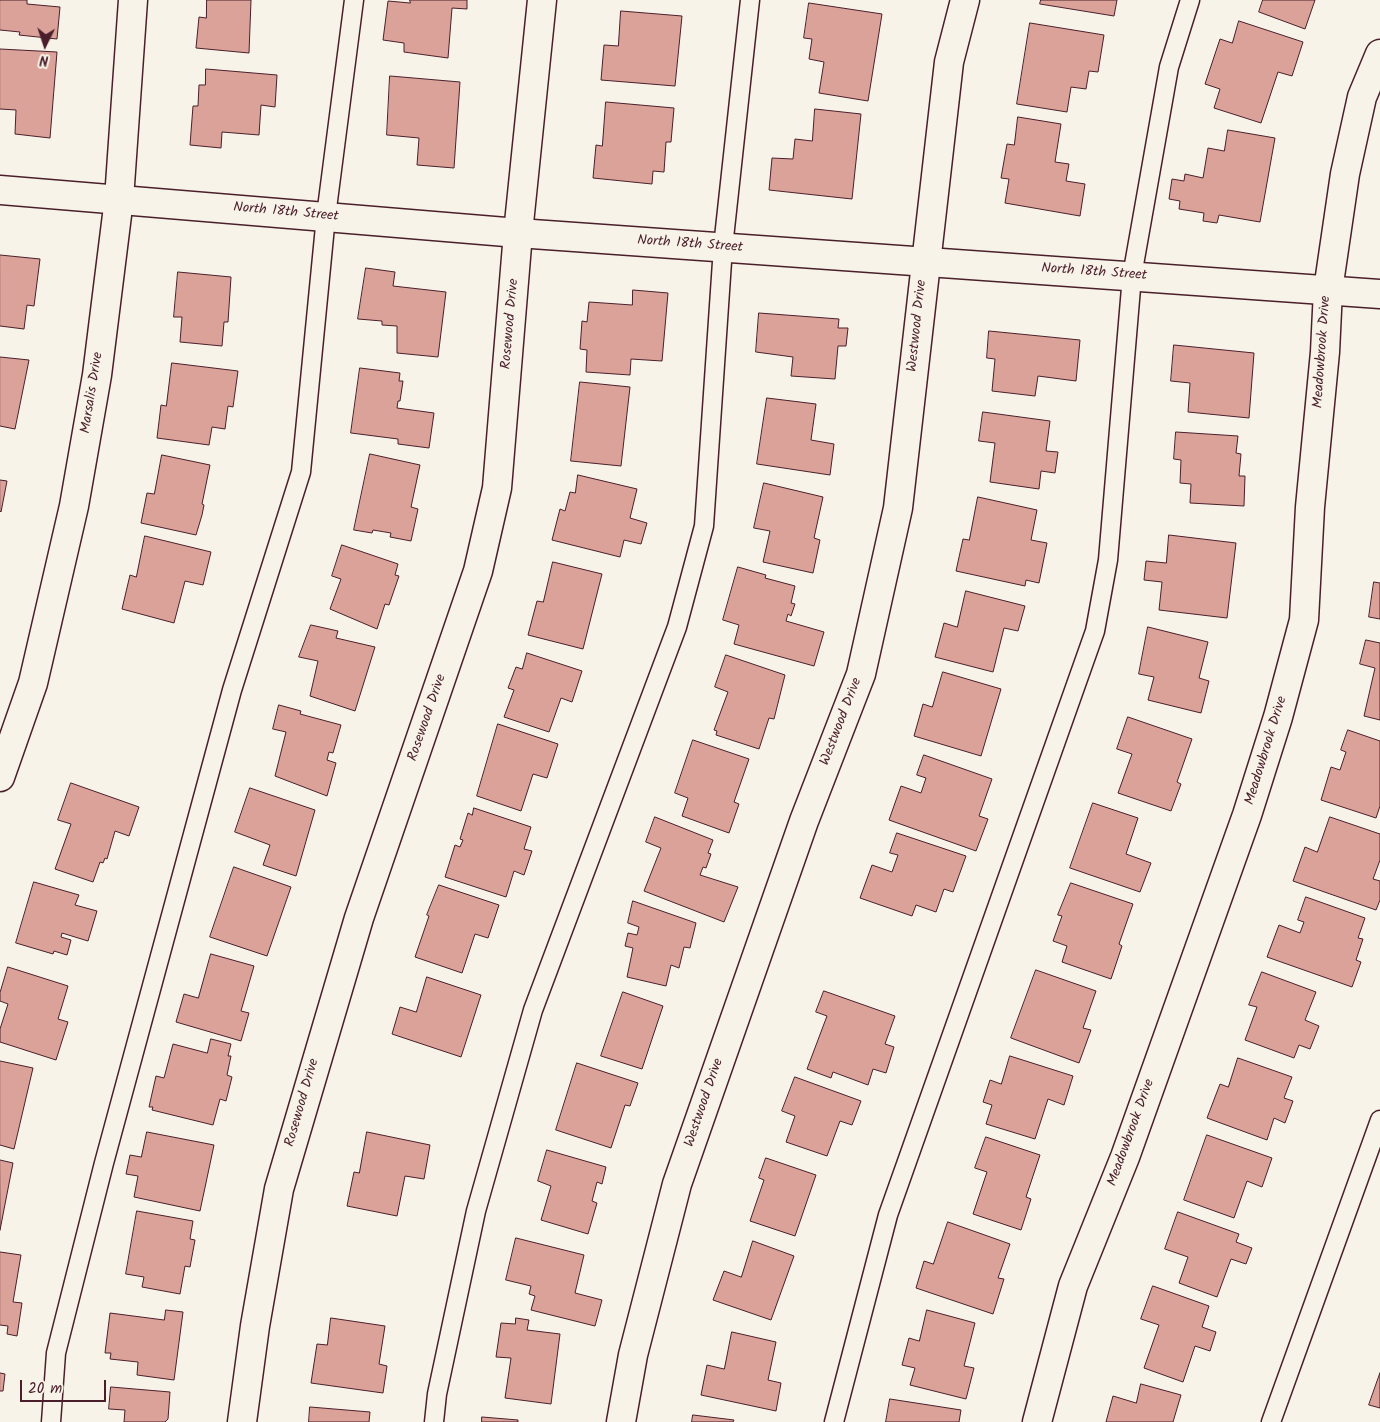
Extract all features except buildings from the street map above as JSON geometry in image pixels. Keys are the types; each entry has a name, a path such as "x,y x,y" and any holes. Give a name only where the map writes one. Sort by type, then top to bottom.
{"street":[{"name":"Marsalis Drive","path":"0,777 33,683 74,506 97,375 119,199 133,0"},
{"name":"Rosewood Drive","path":"242,1422 255,1326 279,1189 359,918 478,571 497,488 518,233 542,0"},
{"name":"Westwood Drive","path":"621,1422 633,1355 677,1184 804,821 861,674 898,508 949,62 965,0"},
{"name":"Meadowbrook Drive","path":"1037,1422 1073,1286 1125,1157 1247,815 1278,717 1304,620 1310,507 1325,352 1328,290 1347,164 1362,97 1380,54"},
{"name":"North 18th Street","path":"0,190 518,233 925,260 1380,294"}],"lane":[{"path":"51,1422 56,1353 104,1162 232,690 301,472 326,216 354,0"},
{"path":"434,1422 437,1394 476,1211 533,1010 677,627 704,526 723,247 750,0"},
{"path":"834,1422 888,1214 1095,630 1108,560 1132,276 1169,67 1190,0"},
{"path":"1271,1422 1380,1120"}]}
